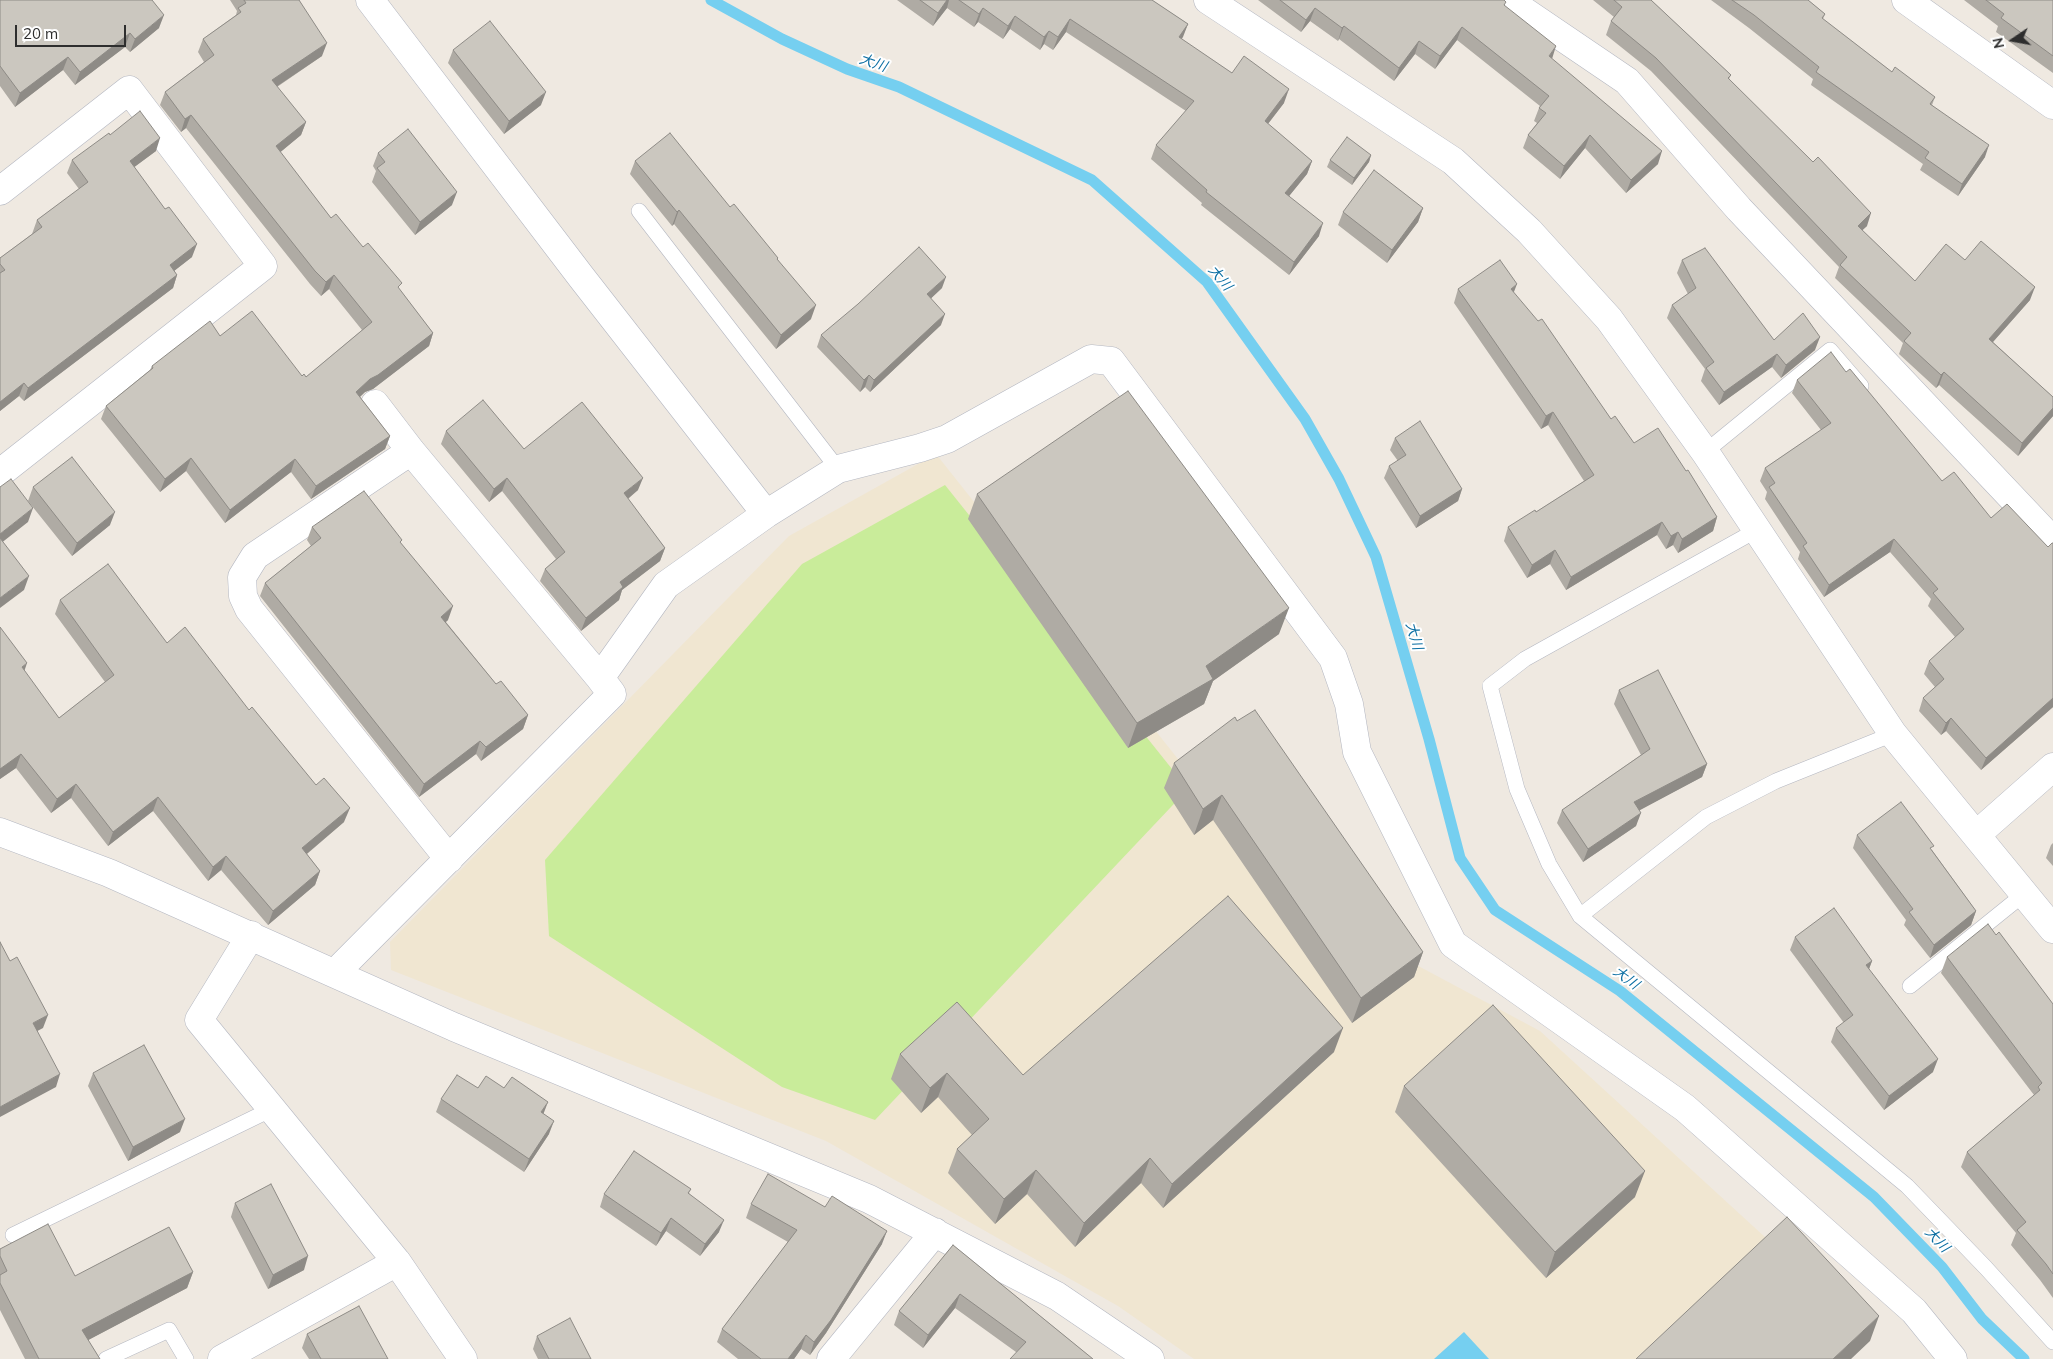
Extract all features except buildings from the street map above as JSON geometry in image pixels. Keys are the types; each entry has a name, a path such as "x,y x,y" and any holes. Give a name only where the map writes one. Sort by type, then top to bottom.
{"street":[{"path":"370,0 582,278 766,514"},
{"path":"1208,0 1452,161 1529,231 1609,318 1705,452 1893,734 2053,929"},
{"path":"1906,0 2053,105"},
{"path":"1509,1 1627,81 1739,209 2053,541"},
{"path":"0,190 129,90 264,266 0,473"},
{"path":"600,678 666,585 766,514 838,469 920,448 947,439 1091,359 1111,361 1332,658 1349,704 1358,752 1452,944 1685,1108 1914,1311 1953,1359"},
{"path":"335,973 612,694 411,451 375,404"},
{"path":"411,451 255,556 242,577 243,596 249,609 449,859"},
{"path":"1976,835 2053,767"},
{"path":"0,832 110,873 454,1028 869,1198 1057,1296 1150,1359"},
{"path":"251,935 199,1020 397,1262 463,1359"},
{"path":"831,1359 935,1232"},
{"path":"222,1359 397,1262"}],"lane":[{"path":"639,211 838,469"},
{"path":"1705,452 1830,350 1868,394"},
{"path":"1756,530 1525,659 1490,686 1517,789 1549,864 1580,916 1908,1186 2053,1342"},
{"path":"1580,916 1706,817 1776,781 1893,734"},
{"path":"1910,986 2024,894"},
{"path":"12,1235 272,1109"},
{"path":"106,1359 169,1330 186,1359"}],"shaded area":[{"path":"936,454 1197,783 1394,953 1540,1031 1825,1292 1756,1359 1194,1359 1118,1306 826,1141 391,970 390,942 789,536"}],"green space":[{"path":"945,485 1188,789 875,1120 782,1087 549,936 545,860 802,564"}],"water":[{"path":"1464,1332 1489,1359 1434,1359"}],"waterway":[{"name":"大川","path":"711,0 782,39 847,69 899,87 1092,180 1207,282 1305,419 1339,479 1376,557 1429,739 1460,858 1495,910 1620,991 1874,1197 1942,1267 1982,1319 2024,1359"}]}
